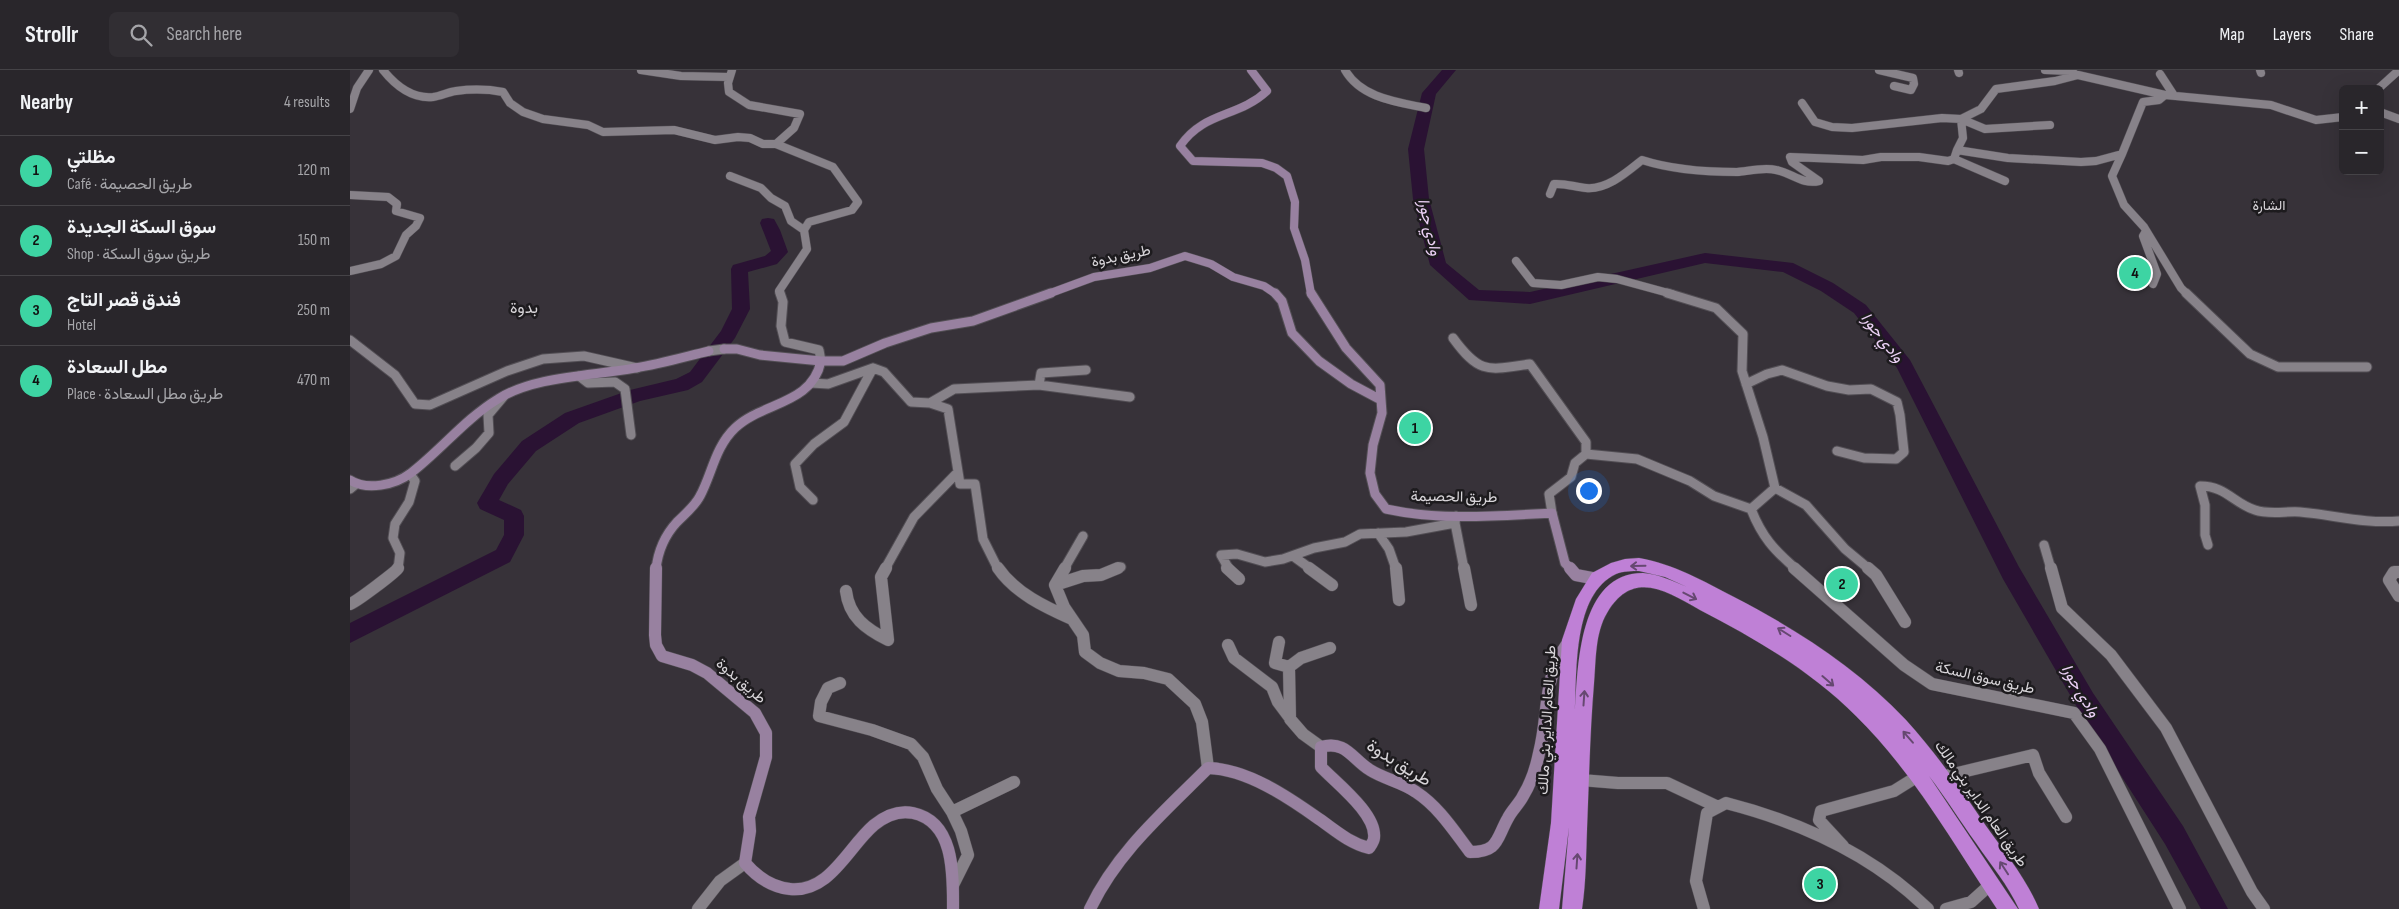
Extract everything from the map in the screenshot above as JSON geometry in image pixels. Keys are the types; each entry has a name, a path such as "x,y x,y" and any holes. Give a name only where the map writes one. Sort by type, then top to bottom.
{"highway":[{"name":"طريق العام الداير بني مالك","path":"1549,909 1560,823 1570,640 1579,611 1597,579 1620,567 1640,565 1657,567 1687,579 1767,622 1814,653 1869,696 1888,714 1942,777 1994,852 2029,909"},
{"path":"1597,579 1616,588"},
{"path":"1572,909 1588,648 1600,610 1616,588 1625,581 1638,579 1668,585 1767,638 1820,674 1861,710 1918,776 2008,909"}],"street":[{"path":"350,109 357,88 369,70"},
{"path":"383,70 390,80 419,98 440,96 456,91 490,90 503,92 510,103 543,119 588,125 603,132 674,130 715,140 738,137 750,138 763,144 776,144 833,167 858,202 852,210 808,222 804,230 807,249 779,291 784,302 781,326 785,342 820,350 821,361"},
{"path":"640,70 681,76 730,74 729,92 749,105 800,114 794,128 776,144"},
{"name":"طريق الحصيمة","path":"1251,70 1267,91 1259,100 1227,116 1198,123 1186,134 1180,146 1184,153 1193,160 1262,163 1276,168 1287,176 1295,202 1294,228 1305,260 1312,297 1321,307 1333,330 1346,348 1380,385 1382,413 1372,445 1370,473 1375,494 1386,509 1408,515 1456,520 1552,513"},
{"path":"1345,70 1348,80 1358,87 1387,100 1426,108"},
{"path":"1879,70 1912,78 1914,84 1911,90 1894,86"},
{"path":"2045,70 2070,71 2078,75 2165,95 2174,94 2193,98 2272,105 2316,120 2339,117"},
{"path":"2382,85 2399,70"},
{"path":"2160,74 2174,94"},
{"path":"1961,119 1981,108 1992,92 2000,87 2044,83 2078,75"},
{"path":"2165,95 2159,100 2144,102 2135,118 2130,143 2115,168 2112,180 2124,205 2135,215 2146,231 2181,288 2250,354 2278,367 2367,367"},
{"path":"1802,103 1816,122 1832,127 1852,128 1907,121 1961,119 1986,130 2050,125"},
{"path":"2384,113 2399,119"},
{"path":"1954,159 1954,153 1963,138 1961,119"},
{"path":"1957,150 2008,158 2081,162 2096,161 2122,154"},
{"path":"1550,194 1554,184 1565,183 1588,188 1613,181 1642,160 1686,170 1758,172 1773,169 1794,179 1812,184 1819,182 1792,162 1790,157 1862,160 1881,157 1919,157 1948,161 1954,159 2005,181"},
{"path":"730,176 761,188 771,198 785,206 791,221 804,230"},
{"path":"350,195 388,197 397,204 396,211 420,218 416,226 406,235 396,256 381,264 350,271"},
{"path":"2146,231 2143,236 2157,274 2153,284"},
{"name":"طريق بدوة","path":"352,484 371,486 392,483 410,474 474,416 504,396 529,385 637,368 709,351 738,347 763,356 843,361 885,343 931,328 973,322 1094,277 1150,268 1185,256 1210,264 1233,277 1264,286 1275,292 1282,301 1292,333 1319,361 1351,384 1381,400"},
{"path":"1516,261 1533,283 1561,285 1598,277 1617,279 1684,296 1716,308 1743,334 1742,371 1763,438 1774,488 1806,505 1845,549 1876,575 1905,622"},
{"path":"1453,338 1463,352 1476,364 1490,370 1530,364 1586,442 1586,454"},
{"path":"350,340 381,361 395,374 415,404 430,405 508,371 543,359 584,356 637,368"},
{"name":"طريق بدوة","path":"745,863 750,832 749,818 763,773 767,743 762,722 749,706 732,694 717,678 680,660 662,656 654,645 656,611 654,573 657,554 672,528 700,496 713,460 724,440 737,426 788,400 811,383 821,371 821,361"},
{"path":"811,383 828,384 873,368 884,372 911,402 930,403 948,409 960,484 975,484 984,545 993,562 1023,593 1043,608 1072,619"},
{"path":"813,500 800,486 795,464 814,444 844,422 873,368"},
{"path":"1038,385 1041,373 1086,370"},
{"path":"1746,384 1767,374 1782,370 1827,386 1849,390 1871,389 1897,402 1902,416 1901,441 1904,452 1896,459 1864,458 1837,451"},
{"path":"578,376 588,384 615,382 625,389 631,435"},
{"path":"930,403 954,389 1038,385 1130,397"},
{"path":"455,466 489,433 488,415 504,396"},
{"path":"1597,579 1576,575 1565,563 1548,494 1571,477 1575,463 1586,454 1609,455 1637,460 1690,481 1714,496 1751,509 1766,498 1774,488"},
{"path":"846,591 846,605 852,615 874,634 888,640 881,577 914,517 957,473"},
{"path":"350,604 360,600 372,587 398,570 400,553 393,538 395,524 409,502 414,481 410,474"},
{"path":"2208,545 2204,537 2206,515 2205,505 2199,492 2200,486 2216,486 2232,494 2253,509 2262,512 2298,512 2383,522 2399,522"},
{"name":"طريق سوق السكة","path":"1751,509 1759,530 1774,550 1904,665 1932,684 2074,713 2100,749 2180,909"},
{"path":"1239,578 1226,568 1221,555 1237,554 1265,562 1293,556 1314,548 1344,542 1360,534 1406,532 1456,520 1471,605"},
{"path":"1378,532 1391,549 1397,570 1399,600"},
{"path":"1055,586 1082,536"},
{"path":"2044,545 2062,608 2111,655 2166,728 2252,892 2264,909"},
{"path":"1293,556 1332,585"},
{"path":"1055,586 1083,576 1101,575 1121,566"},
{"path":"2399,572 2394,572 2389,580 2399,596"},
{"path":"1055,586 1064,607 1083,635 1085,652 1100,663 1119,671 1144,673 1168,679 1195,704 1202,722 1208,749 1208,768"},
{"name":"طريق بدوة","path":"1321,747 1331,744 1346,749 1370,770 1414,791 1437,809 1470,852 1492,850 1502,837 1506,821 1526,792 1540,750 1548,684 1557,655 1570,640"},
{"path":"1279,642 1275,662 1289,667"},
{"path":"1090,909 1098,892 1129,847 1208,768 1217,766 1255,781 1309,812 1359,846 1370,848 1375,843 1376,834 1367,815 1321,767 1319,755 1321,747 1304,734 1290,719 1278,702 1272,687 1234,658 1228,645"},
{"path":"1289,667 1301,658 1330,648"},
{"path":"1289,667 1290,719"},
{"path":"840,682 828,688 821,702 819,716 872,730 911,744 923,757 937,790 952,812 961,831 968,854 953,885"},
{"path":"1942,777 2033,754 2039,773 2066,818"},
{"path":"1847,852 1819,820 1821,811 1894,791 1918,776"},
{"path":"1581,780 1618,783 1667,783 1718,807"},
{"path":"952,812 1014,782"},
{"path":"1704,909 1696,881 1707,813 1726,803 1745,807 1804,831 1847,852 1889,875 1928,909"},
{"path":"698,909 720,881 745,863 754,873 774,886 795,892 819,882 831,874 869,830 887,816 903,812 917,812 930,817 940,829 950,854 953,909"},
{"path":"1946,909 1957,908 1975,901 1991,884"}],"building":[{"path":"2132,262 2143,264 2146,273 2135,271"}],"waterway":[{"name":"وادي جورا","path":"1449,70 1429,93 1416,149 1421,199 1438,265 1475,296 1530,298 1705,258 1787,267 1827,287 1860,309 1904,365 2011,573 2085,700 2174,835 2215,909"},
{"path":"350,634 503,556 514,535 514,516 487,503 501,479 529,446 572,418 637,395 681,385 696,377 729,334 741,309 739,269 771,260 780,252 768,223"}],"place":[{"name":"مطل السعادة","path":"2135,273"},
{"name":"مظلتي","path":"1415,428"},
{"name":"سوق السكة الجديدة","path":"1842,584"},
{"name":"فندق قصر التاج","path":"1820,884"}],"district":[{"name":"الشارة","path":"2269,205"},
{"name":"بدوة","path":"524,308"}]}
